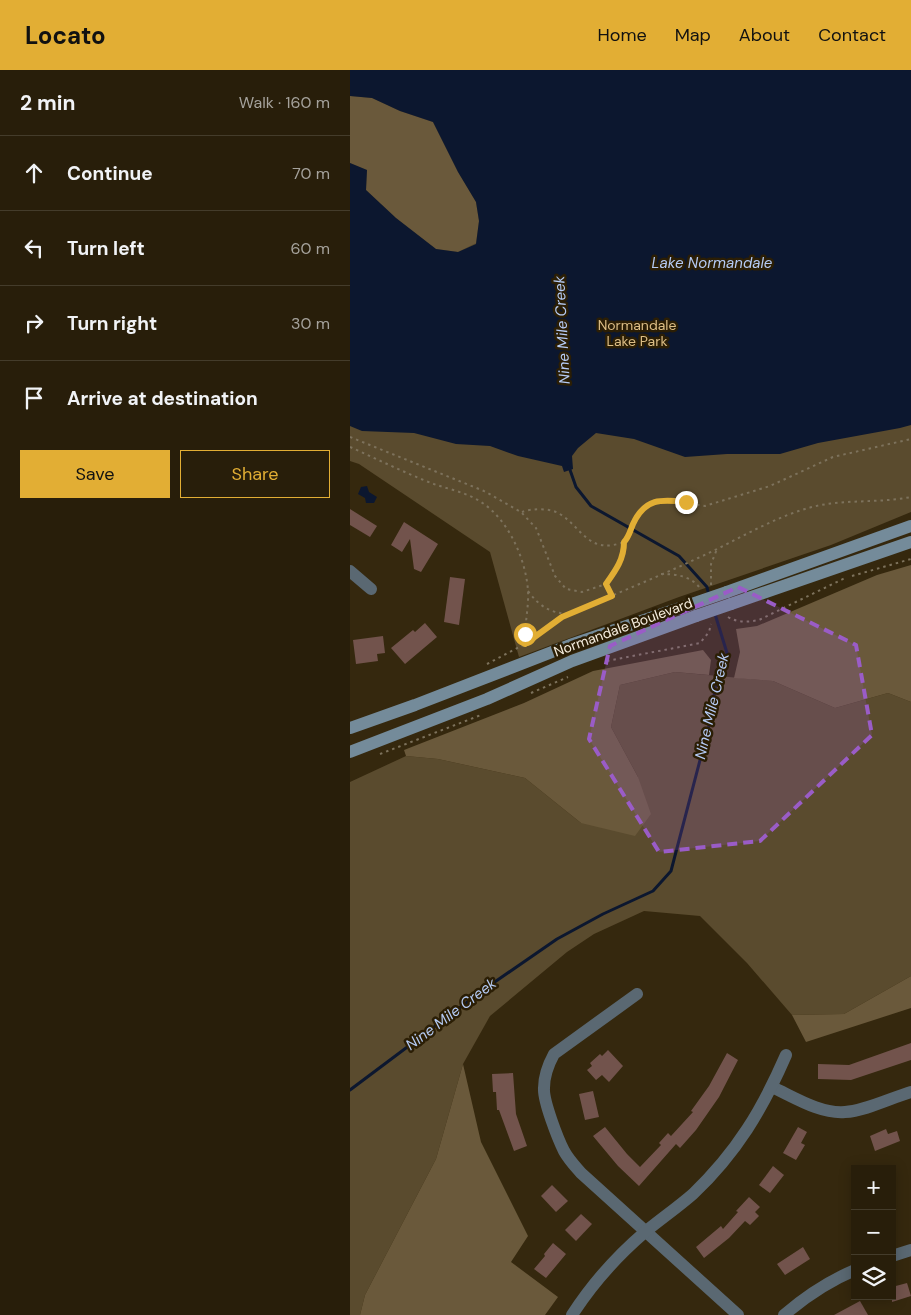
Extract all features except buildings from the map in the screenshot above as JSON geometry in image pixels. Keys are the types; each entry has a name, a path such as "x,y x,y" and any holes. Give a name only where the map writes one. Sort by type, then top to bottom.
{"main road":[{"name":"Normandale Boulevard","path":"729,598 911,526"},
{"name":"Normandale Boulevard","path":"350,728 570,645 694,610 911,542"},
{"name":"Normandale Boulevard","path":"350,752 487,699 694,610"}],"street":[{"path":"350,571 371,589"},
{"path":"637,994 554,1054 547,1066 543,1090 559,1139 572,1163 645,1232 738,1315"},
{"path":"572,1315 601,1276 630,1245 692,1195 718,1168 742,1138 762,1107 786,1055"},
{"path":"772,1087 813,1106 844,1112 911,1092"},
{"path":"895,1255 911,1250"},
{"path":"784,1315 801,1300 851,1272"}],"path":[{"path":"350,437 484,491 521,512 536,528 554,576 566,589 582,592 606,584 619,566 624,551 624,542"},
{"path":"521,512 528,509 559,513 588,540 605,545 624,542 628,538 641,510 647,504 668,500 705,506 770,486 833,457 911,440"},
{"path":"350,447 431,483 482,502 495,514 514,540 521,556 528,591 525,644 562,617 806,509 851,501 880,501 911,497"},
{"path":"867,573 911,559"},
{"path":"606,584 612,596"},
{"path":"528,591 535,601 545,609 569,614"}],"highlighted area":[{"path":"738,587 856,645 872,735 760,841 659,852 589,739 610,646"}],"green space":[{"name":"Lake Normandale","path":"350,70 911,70 911,512 831,545 679,597 519,657 490,552 359,464 350,461"},
{"path":"675,672 773,681 835,708 888,693 911,702 911,976 844,1014 792,1015 747,963 700,916 644,911 594,934 567,952 490,1016 463,1064 436,1159 365,1295 360,1315 350,1315 350,782 406,756 438,759 525,778 581,823 638,777 611,727 620,685"}],"shaded area":[{"path":"350,96 372,98 400,111 433,122 458,172 476,202 479,221 476,243 458,252 436,249 396,218 366,190 367,170 350,163"},
{"path":"911,565 911,702 888,693 835,708 773,681 734,678 740,652 736,629 757,626 877,575"},
{"path":"703,650 711,660 709,675 675,672 620,685 611,727 638,777 651,814 635,836 581,823 525,778 438,759 406,756 404,750 524,703 593,671"},
{"path":"911,976 911,1008 806,1042 792,1015 844,1014"},
{"path":"463,1064 481,1142 528,1236 511,1262 558,1297 545,1315 360,1315 365,1295 436,1159"}],"water":[{"name":"Lake Normandale","path":"350,70 911,70 911,425 818,443 780,454 727,454 685,457 634,439 596,433 578,448 572,456 573,469 564,472 562,466 518,456 490,446 456,444 414,433 362,431 350,426 350,163 367,170 366,190 396,218 436,249 458,252 476,244 479,221 476,202 458,172 433,122 400,111 372,98 350,96"},
{"path":"367,486 369,492 377,497 374,503 366,503 365,498 358,494 361,487"}],"waterway":[{"name":"Nine Mile Creek","path":"569,467 576,487 591,506 679,556 707,587 709,596"},
{"name":"Nine Mile Creek","path":"350,1090 486,988 557,939 603,914 653,891 671,871 710,722 717,676 727,653 715,614"}],"route":[{"path":"525,634 525,644 562,617 612,596 606,584 619,566 624,551 624,542 628,538 641,510 647,504 657,501 686,502"}],"park label":[{"name":"Normandale Lake Park","path":"637,334"}]}
